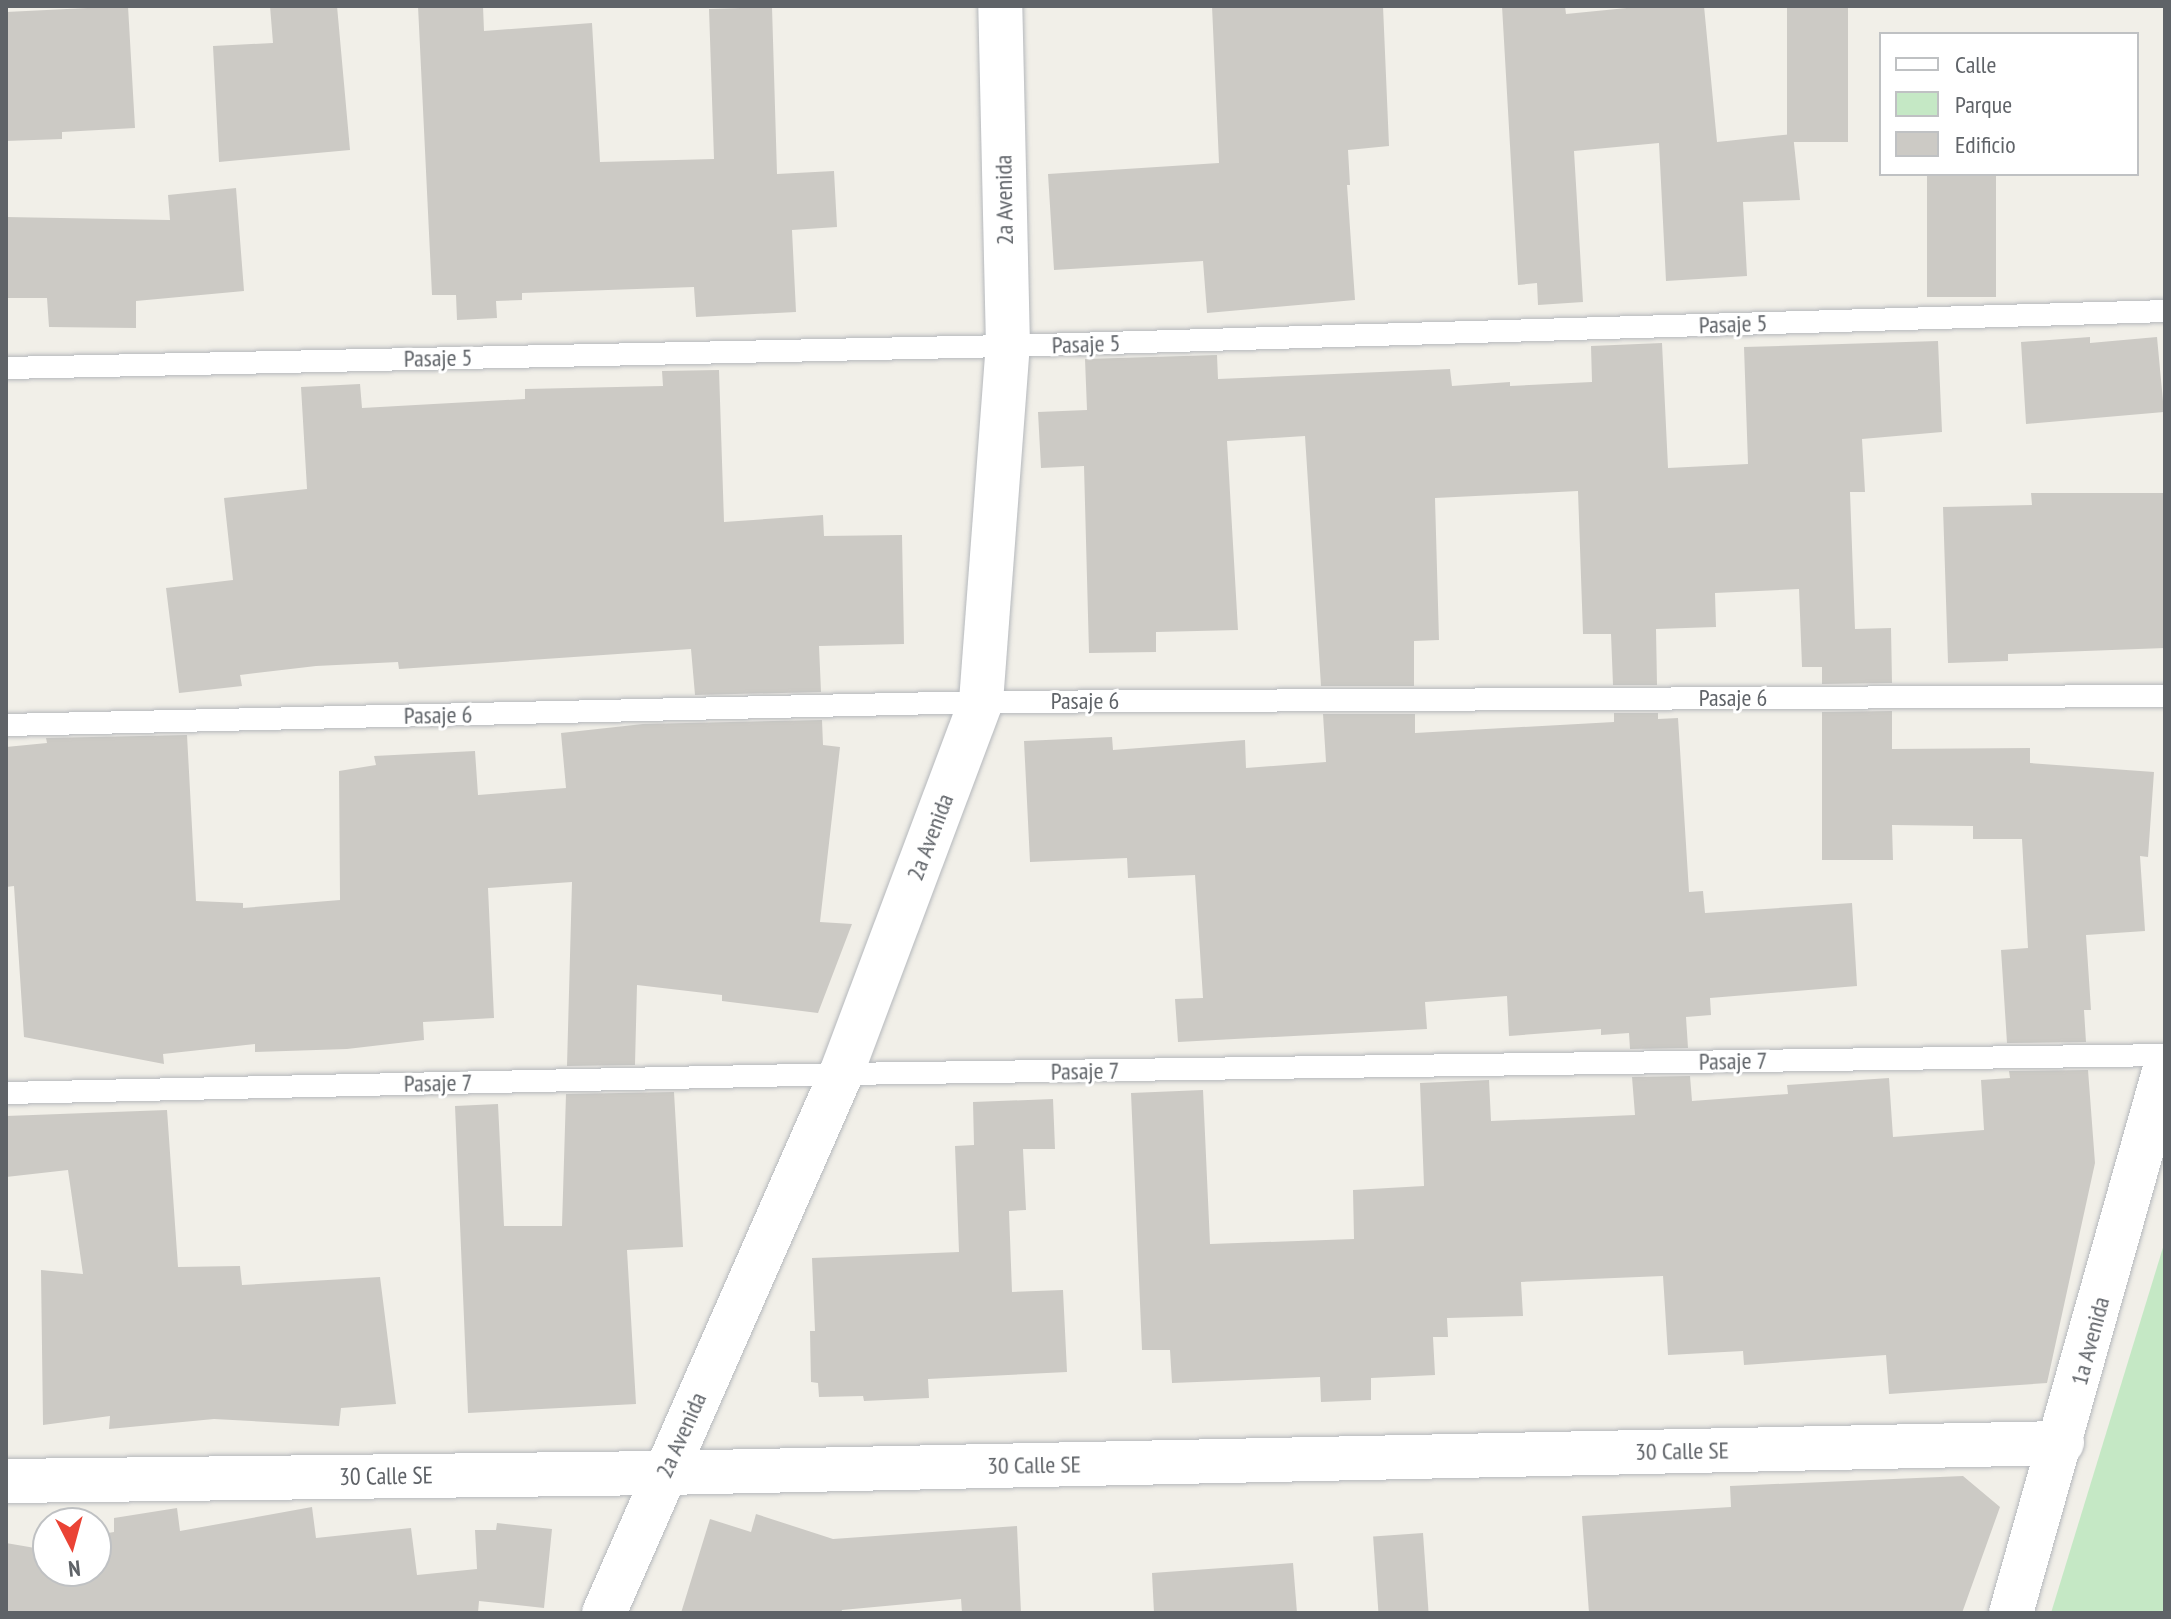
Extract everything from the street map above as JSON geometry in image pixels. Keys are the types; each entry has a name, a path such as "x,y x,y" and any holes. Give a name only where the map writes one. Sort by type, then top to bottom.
{"street":[{"name":"2a Avenida","path":"604,1613 841,1074 981,702 1008,346 1000,6"},
{"name":"1a Avenida","path":"2011,1613 2062,1443 2165,1068"},
{"name":"30 Calle SE","path":"6,1481 664,1473 2062,1443"}],"lane":[{"name":"Pasaje 5","path":"6,368 1008,346 2165,311"},
{"name":"Pasaje 6","path":"6,725 981,702 2165,696"},
{"name":"Pasaje 7","path":"6,1093 841,1074 2165,1055"}],"green space":[{"path":"2165,1241 2165,1613 2051,1613"}],"building":[{"path":"128,6 135,128 62,132 62,139 6,141 6,12"},
{"path":"270,6 337,6 350,150 219,162 213,46 273,43"},
{"path":"418,6 483,6 484,31 592,23 600,162 714,159 709,9 772,7 777,174 834,171 837,227 792,230 796,312 696,317 694,287 522,293 522,300 496,301 497,318 457,320 456,295 432,295"},
{"path":"1212,6 1383,6 1389,146 1348,150 1350,185 1347,185 1355,300 1207,313 1203,261 1054,270 1048,174 1219,163"},
{"path":"1502,6 1565,6 1566,14 1647,6 1704,6 1717,142 1793,134 1800,200 1743,202 1747,276 1666,281 1659,143 1574,151 1583,302 1538,305 1537,283 1518,285"},
{"path":"1787,6 1848,6 1848,142 1787,142"},
{"path":"1927,176 1996,176 1996,297 1927,297"},
{"path":"236,188 244,291 136,301 136,328 49,327 47,298 6,298 6,217 170,220 168,195"},
{"path":"2090,337 2090,343 2157,337 2164,412 2026,424 2021,342"},
{"path":"1938,341 1942,432 1862,439 1865,492 1850,492 1855,629 1891,628 1892,683 1822,684 1822,667 1802,667 1799,589 1715,593 1716,627 1656,629 1657,685 1613,685 1611,634 1583,634 1578,491 1435,498 1439,640 1414,641 1414,686 1321,686 1305,436 1227,441 1238,630 1156,632 1156,652 1089,653 1084,466 1041,468 1038,412 1087,410 1085,359 1217,355 1218,379 1450,369 1452,386 1510,382 1510,386 1592,382 1591,346 1662,343 1668,468 1748,464 1744,347"},
{"path":"719,370 724,522 823,515 824,536 902,535 904,644 819,646 821,692 695,695 691,649 399,669 398,662 316,666 240,675 242,686 179,693 166,588 233,580 224,498 307,489 301,387 360,384 362,408 525,399 525,389 663,386 662,371"},
{"path":"2031,493 2165,493 2165,648 2008,654 2008,661 1948,663 1943,507 2032,505"},
{"path":"1892,711 1892,749 2030,748 2030,763 2154,772 2148,857 2140,856 2145,931 2086,935 2091,1010 2084,1010 2086,1042 2007,1043 2001,950 2028,948 2022,839 1973,839 1973,826 1892,825 1893,860 1822,860 1822,712"},
{"path":"1614,713 1658,713 1658,719 1678,718 1689,892 1703,891 1705,913 1852,903 1857,986 1710,998 1711,1015 1686,1017 1688,1048 1630,1049 1629,1033 1601,1035 1601,1029 1509,1036 1507,996 1425,1002 1427,1029 1178,1042 1175,999 1203,998 1195,875 1128,878 1127,858 1030,862 1024,741 1112,737 1113,750 1245,740 1246,768 1326,762 1323,714 1415,714 1415,733 1614,722"},
{"path":"822,720 823,745 840,747 820,922 852,924 818,1013 722,1001 722,995 637,985 635,1065 567,1066 572,882 488,888 494,1018 423,1022 424,1040 347,1049 255,1052 255,1044 163,1054 164,1064 24,1037 14,886 6,887 6,747 47,743 46,738 187,735 196,901 243,903 243,908 340,900 339,771 376,765 374,756 475,751 478,795 566,788 561,733 643,724"},
{"path":"2088,1070 2095,1163 2047,1383 1889,1394 1886,1355 1744,1365 1743,1351 1668,1355 1663,1276 1521,1282 1523,1316 1447,1318 1448,1337 1433,1337 1435,1375 1371,1378 1371,1400 1321,1402 1320,1377 1172,1383 1170,1350 1142,1350 1131,1093 1203,1090 1210,1244 1354,1239 1353,1190 1424,1186 1420,1083 1489,1080 1491,1121 1635,1115 1632,1077 1690,1076 1692,1101 1788,1094 1787,1085 1889,1078 1893,1137 1984,1130 1981,1080 2010,1078 2009,1071"},
{"path":"674,1092 683,1247 627,1250 636,1404 468,1413 455,1106 498,1104 504,1226 562,1226 566,1094"},
{"path":"1053,1099 1055,1149 1023,1149 1026,1210 1009,1211 1012,1292 1063,1290 1067,1372 928,1379 929,1398 864,1401 863,1396 819,1397 818,1383 811,1382 810,1331 815,1331 812,1258 959,1252 955,1146 974,1145 973,1102"},
{"path":"167,1110 178,1267 240,1266 242,1285 380,1277 396,1404 341,1408 339,1426 214,1419 109,1429 110,1416 43,1425 41,1270 83,1274 68,1170 6,1177 6,1116"},
{"path":"1963,1476 2000,1507 1962,1613 1589,1613 1582,1516 1731,1507 1730,1486"},
{"path":"312,1507 316,1538 411,1528 417,1575 477,1569 475,1530 496,1530 497,1523 552,1529 544,1608 479,1601 478,1613 6,1613 6,1543 32,1547 32,1587 112,1587 114,1518 177,1508 180,1531"},
{"path":"756,1514 833,1539 1017,1526 1021,1613 962,1613 961,1599 842,1610 841,1613 681,1613 710,1519 751,1532"},
{"path":"1423,1533 1429,1613 1378,1613 1373,1536"},
{"path":"1293,1563 1297,1613 1154,1613 1152,1573"}]}
